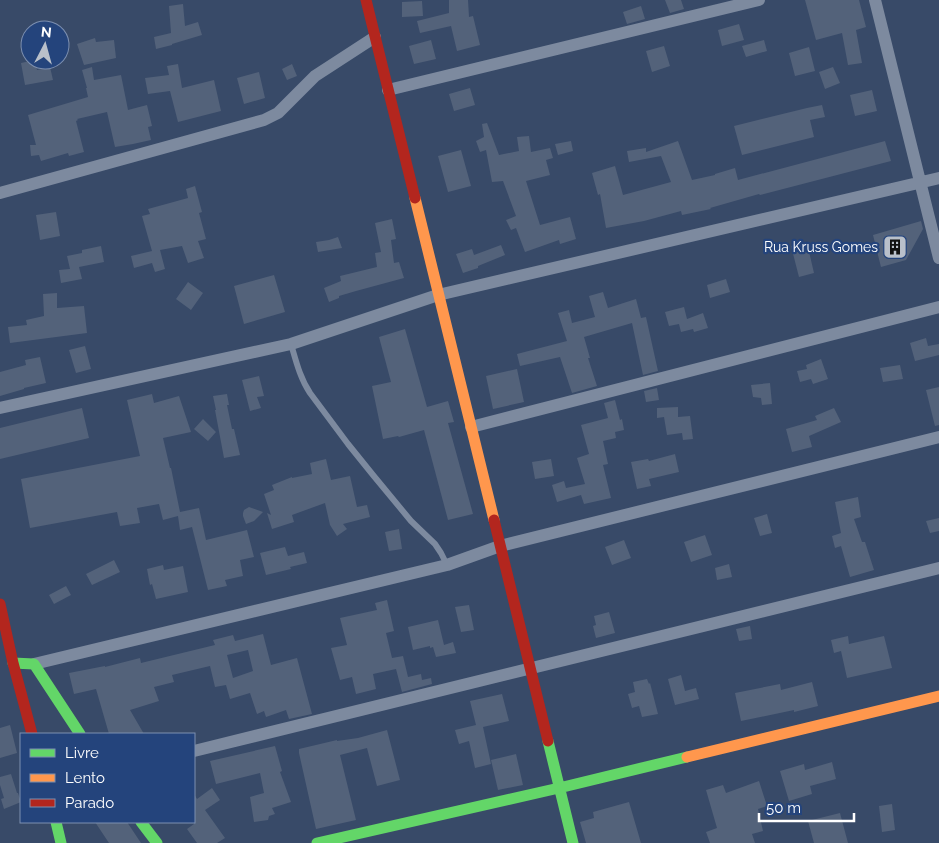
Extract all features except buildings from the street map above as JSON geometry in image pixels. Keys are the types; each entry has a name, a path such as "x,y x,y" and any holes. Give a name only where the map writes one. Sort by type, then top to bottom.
{"street":[{"path":"366,0 573,843"},
{"path":"388,90 759,0"},
{"path":"875,0 939,258"},
{"path":"0,193 264,120 278,113 315,76 374,36"},
{"path":"0,408 291,344 438,295 939,178"},
{"path":"471,427 939,307"},
{"path":"13,663 34,664 447,566 500,546 939,438"},
{"path":"195,751 939,568"},
{"path":"0,604 32,733"},
{"path":"34,664 79,733"},
{"path":"316,843 560,788 939,696"},
{"path":"56,823 61,843"},
{"path":"142,823 157,843"}],"lane":[{"path":"291,344 304,385 373,475 411,521 442,553 447,566"}],"traffic: fast":[{"path":"13,663 34,664 79,733"},
{"path":"548,741 573,843"},
{"path":"317,843 687,757"},
{"path":"56,823 61,843"},
{"path":"142,823 157,843"}],"traffic: slow":[{"path":"415,198 494,520"},
{"path":"687,757 939,696"}],"traffic: jam":[{"path":"366,0 415,198"},
{"path":"494,520 548,741"},
{"path":"0,604 32,733"}],"place":[{"name":"Rua Kruss Gomes","path":"895,247"}]}
